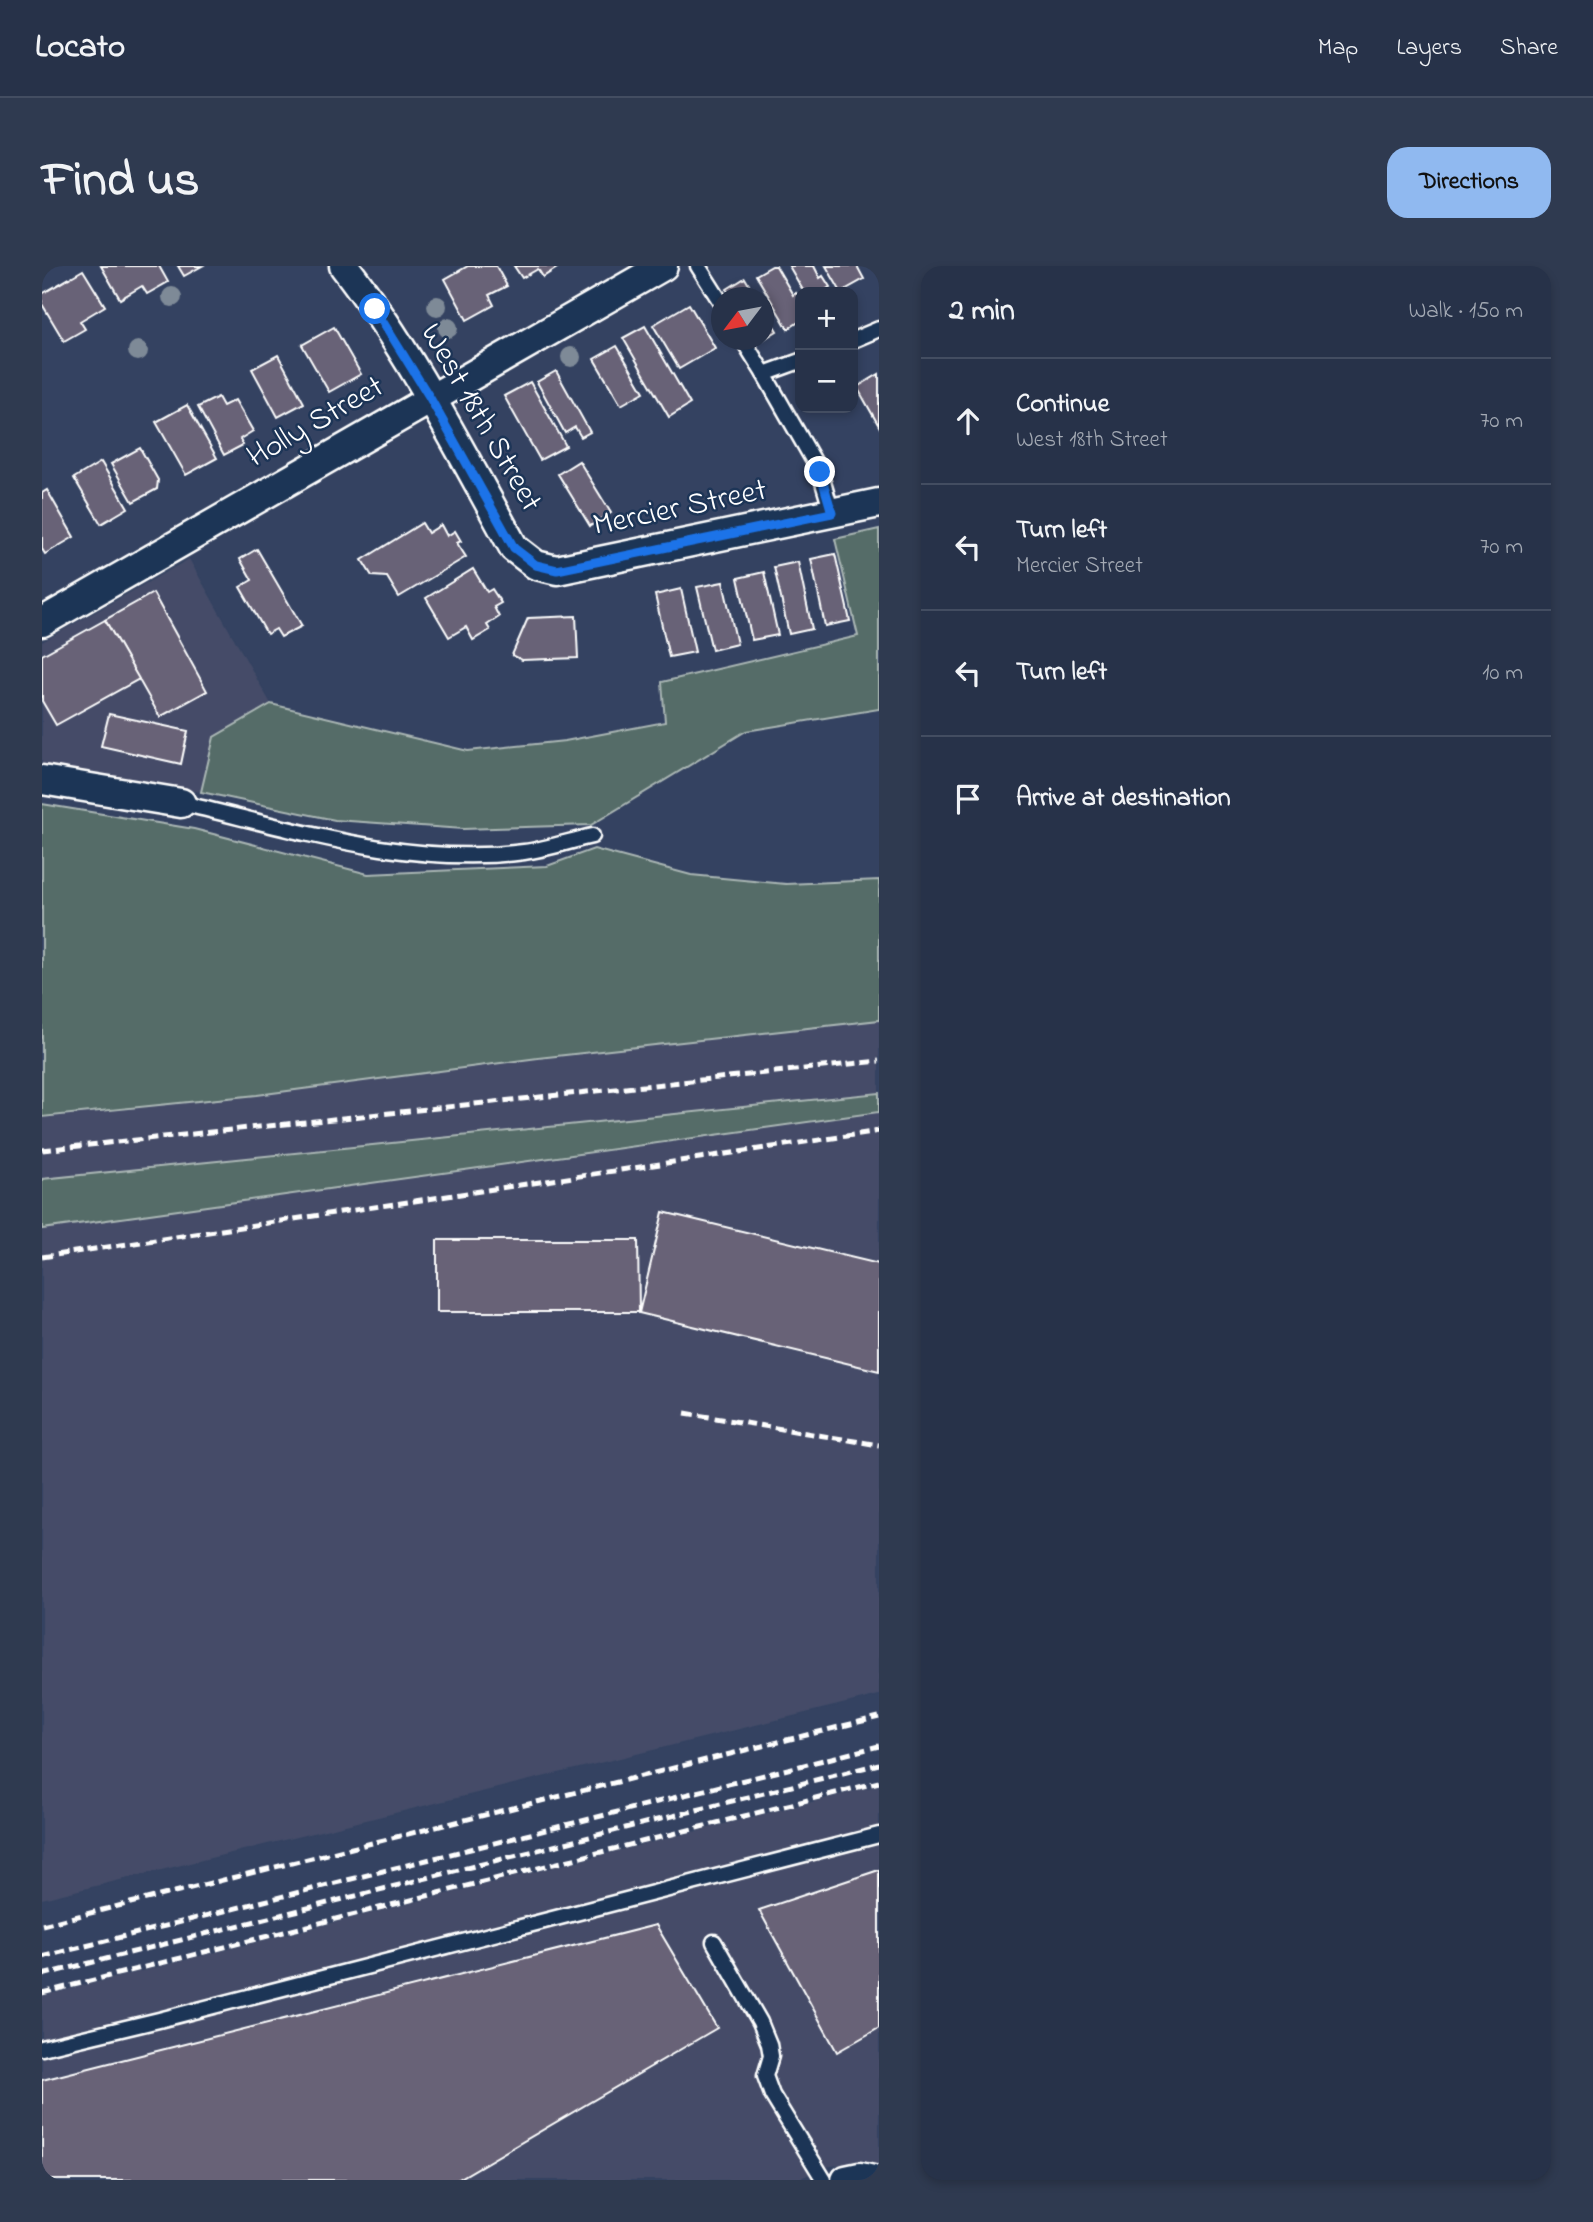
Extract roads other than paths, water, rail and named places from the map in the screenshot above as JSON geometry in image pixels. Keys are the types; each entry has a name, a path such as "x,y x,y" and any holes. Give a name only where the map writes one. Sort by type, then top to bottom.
{"street":[{"name":"West 18th Street","path":"344,266 375,309 430,398 514,548 536,565"},
{"name":"Holly Street","path":"42,622 663,266"},
{"name":"Mercier Street","path":"536,565 557,570 879,503"},
{"path":"42,780 181,803"},
{"path":"846,2180 859,2177 873,2180"}],"lane":[{"path":"698,266 711,287"},
{"path":"858,338 879,329"},
{"path":"749,350 820,472 832,513"},
{"path":"764,374 795,363"},
{"path":"181,803 381,849 440,856 525,852 592,836"},
{"path":"42,2048 173,2017 879,1835"},
{"path":"714,1942 760,2022 769,2043 771,2056 765,2076 772,2095 824,2180"}],"railway":[{"path":"42,1150 879,1061"},
{"path":"42,1257 879,1131"},
{"path":"685,1413 879,1445"},
{"path":"42,1925 879,1717"},
{"path":"42,1957 879,1746"},
{"path":"42,1975 879,1764"},
{"path":"42,1993 879,1782"}]}
